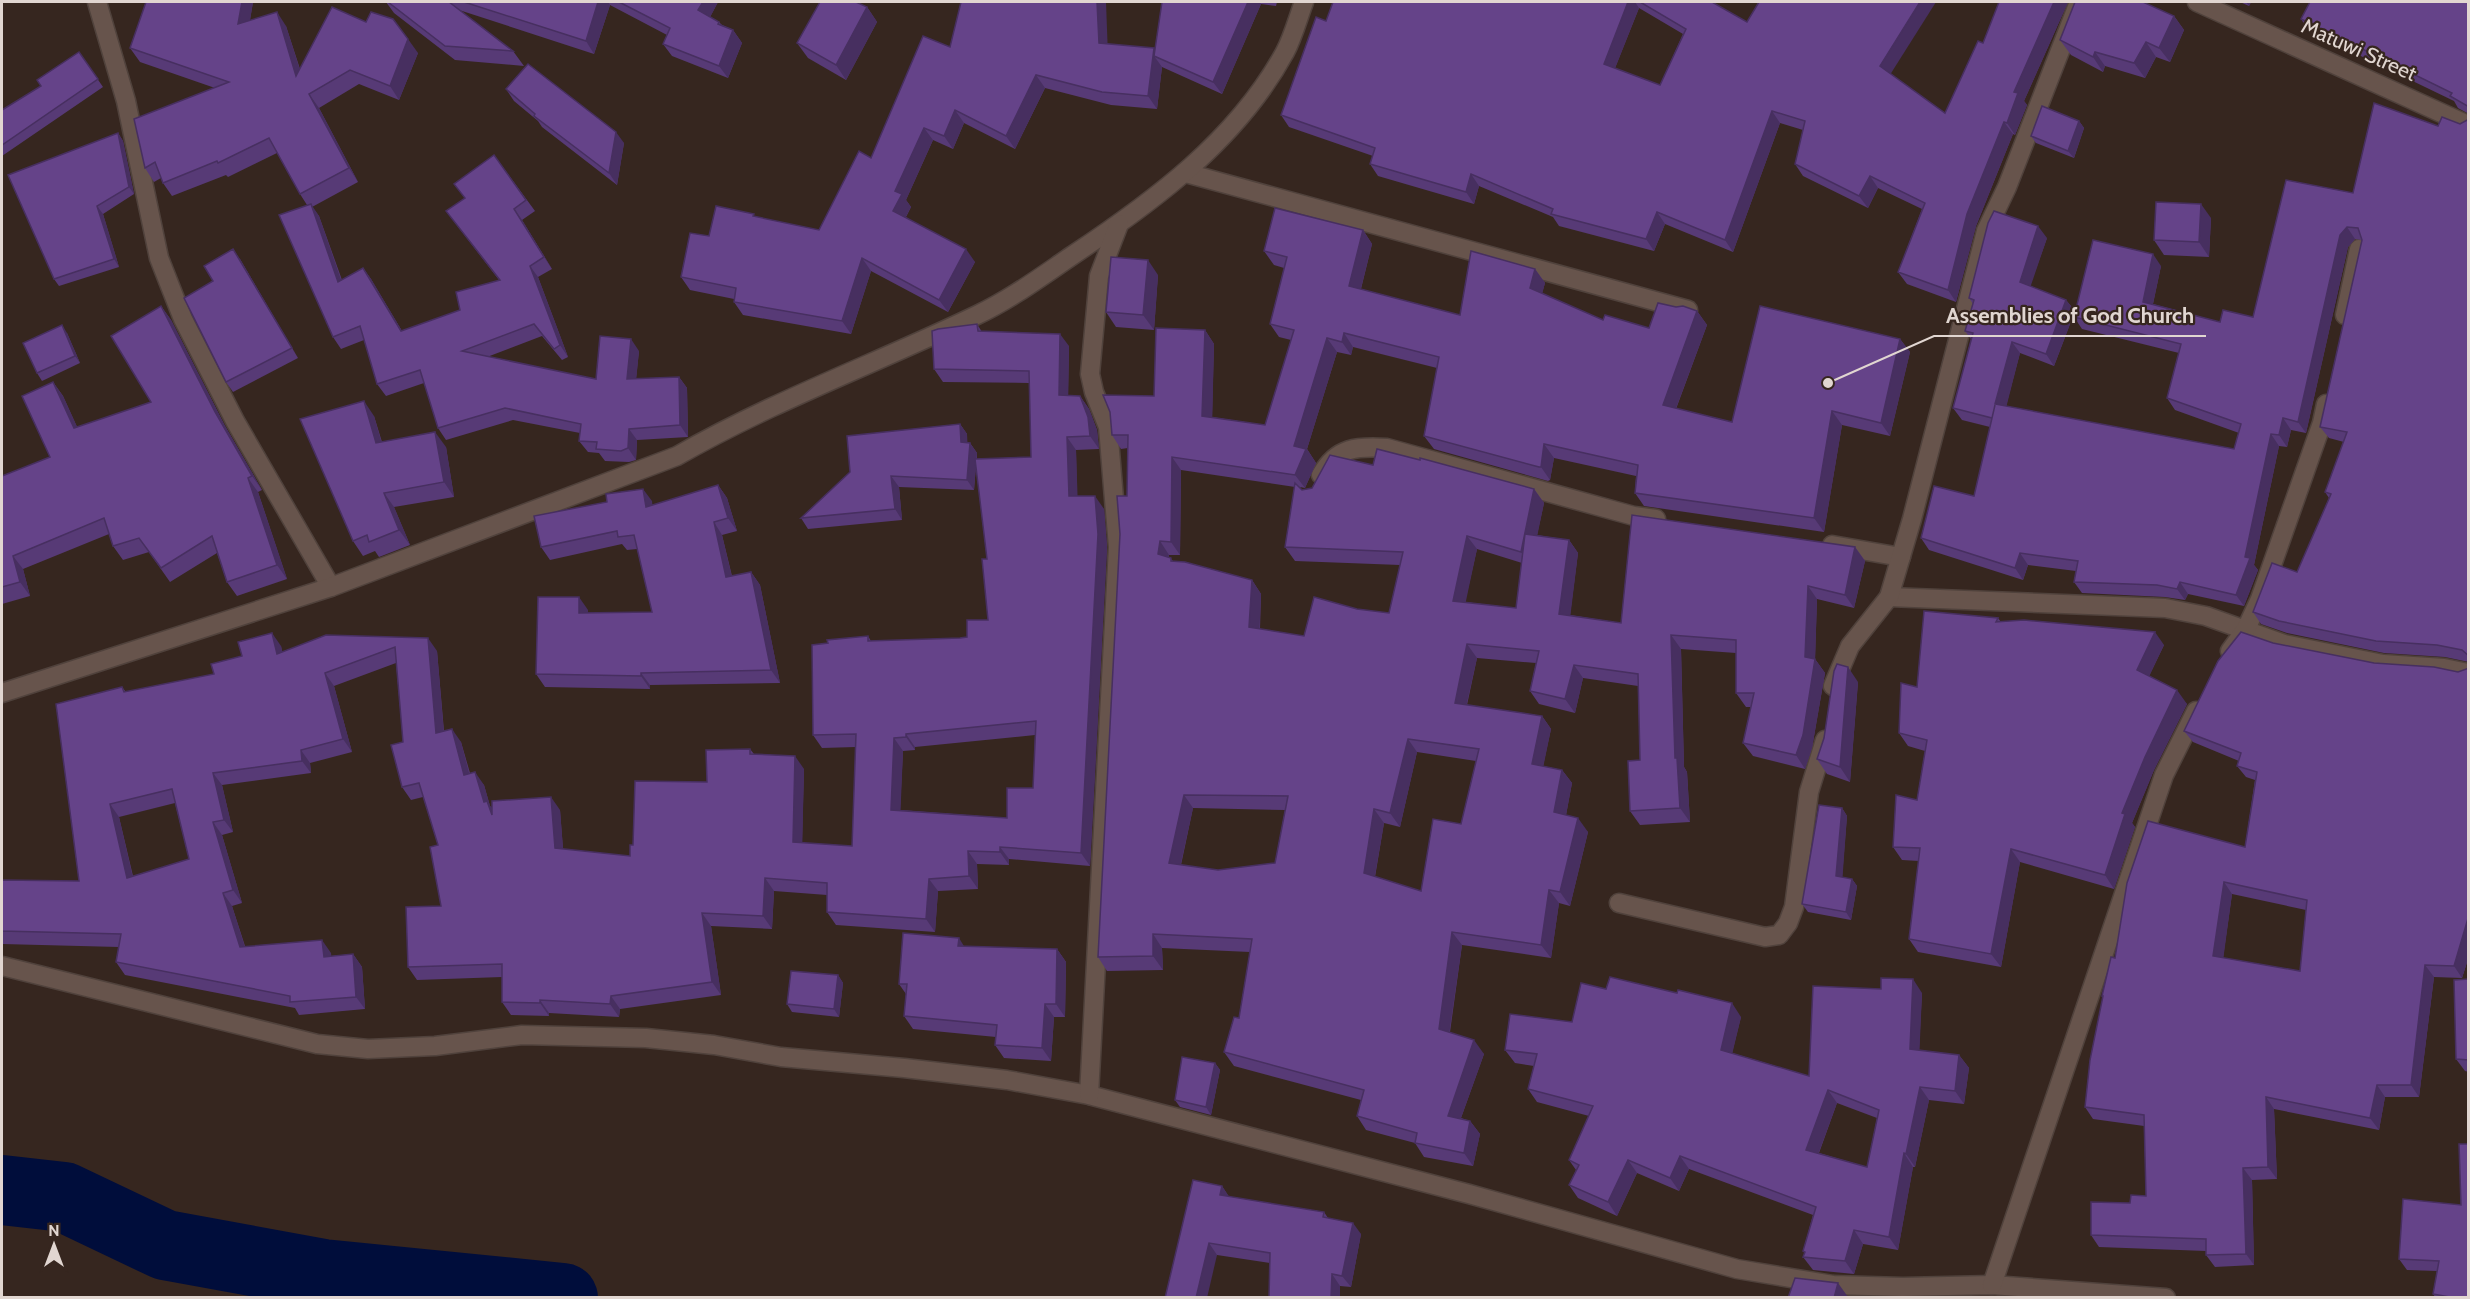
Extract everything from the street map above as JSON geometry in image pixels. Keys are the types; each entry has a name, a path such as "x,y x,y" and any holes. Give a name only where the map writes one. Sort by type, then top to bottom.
{"street":[{"path":"97,2 126,101 159,258 179,309 235,421 331,587"},
{"path":"2,693 331,587 676,456 727,427 979,314 1027,286 1119,224 1186,173 1254,96 1285,52 1304,2"},
{"path":"1830,705 1833,682 1851,646 1889,597 1986,231 2007,187 2079,2"},
{"name":"Matuwi Street","path":"2197,2 2469,125"},
{"path":"1186,173 1688,310"},
{"path":"1089,1095 1118,547 1108,427 1094,392 1090,374 1099,276 1119,224"},
{"path":"2342,330 2359,249"},
{"path":"2217,667 2246,629 2260,599 2322,423 2329,388"},
{"path":"1315,493 1322,473 1336,455 1359,446 1378,447 1634,516 1670,521"},
{"path":"1819,543 1901,557"},
{"path":"1889,597 2165,608 2206,616 2284,644 2383,664 2444,668 2469,673"},
{"path":"1992,1285 2164,776 2203,697"},
{"path":"1620,903 1765,937 1779,935 1788,923 1794,907 1809,792 1823,751 1827,728"},
{"path":"2,966 317,1044 368,1050 435,1046 522,1035 646,1038 714,1045 781,1057 1007,1080 1089,1095 1458,1191 1737,1269 1833,1285 1903,1287 1992,1285 2166,1298"}],"building":[{"path":"146,2 242,2 238,24 277,12 296,76 332,7 366,22 371,12 393,19 408,39 390,86 350,70 309,94 349,168 300,194 269,138 218,163 217,161 163,183 155,162 145,168 134,119 229,82 130,48"},
{"path":"388,2 449,2 513,51 445,46"},
{"path":"464,2 598,2 586,41"},
{"path":"619,2 703,2 698,10 719,22 718,24 733,30 719,66 663,44 670,28"},
{"path":"820,2 856,2 867,7 836,65 797,43"},
{"path":"961,2 1097,2 1099,43 1154,48 1148,96 1102,92 1036,75 1006,136 955,110 944,136 924,128 895,191 902,194 893,211 966,249 939,300 862,258 842,321 734,302 736,288 681,277 690,233 709,236 716,206 819,230 859,151 871,158 923,36 950,47"},
{"path":"1162,2 1248,2 1213,82 1154,56"},
{"path":"1333,2 1628,2 1604,64 1660,85 1686,29 1640,2 1712,2 1747,22 1759,2 1920,2 1880,66 1945,113 1978,41 1983,43 1999,2 2054,2 2014,92 2018,93 2007,123 2004,122 1967,214 1948,290 1898,272 1925,203 1870,176 1859,196 1795,164 1805,121 1772,111 1725,240 1657,212 1646,239 1551,214 1553,209 1471,174 1466,192 1370,164 1375,148 1281,115 1316,17 1326,21"},
{"path":"2075,2 2143,2 2174,16 2159,48 2146,42 2134,63 2095,52 2093,57 2060,40"},
{"path":"2310,2 2469,2 2469,107 2450,96 2452,93 2301,19"},
{"path":"79,52 98,79 2,145 2,110 41,86 37,80"},
{"path":"528,64 616,132 609,173 534,116 535,114 506,89"},
{"path":"2374,103 2438,126 2442,117 2460,124 2469,119 2469,656 2462,650 2437,645 2376,641 2279,621 2253,612 2272,563 2297,572 2331,494 2325,492 2347,432 2320,427 2362,240 2358,228 2347,227 2340,235 2298,422 2283,418 2279,435 2271,434 2245,557 2250,558 2236,595 2180,582 2177,589 2157,585 2074,582 2078,561 2020,553 2015,568 1921,538 1934,486 1974,496 1992,418 1953,408 1973,333 1965,331 1974,300 1969,298 1988,223 1994,211 2038,226 2020,282 2066,300 2046,354 2012,342 1995,404 2234,449 2241,424 2167,398 2181,344 2074,317 2093,240 2153,254 2143,302 2220,322 2223,310 2253,317 2286,180 2353,193"},
{"path":"2042,106 2079,121 2068,151 2031,136"},
{"path":"118,133 129,187 97,206 114,259 54,279 8,175"},
{"path":"494,155 526,200 514,209 544,257 530,266 560,345 554,349 534,324 462,351 596,379 600,336 631,339 627,379 679,377 680,425 629,429 628,448 621,451 596,449 597,442 579,441 581,424 505,408 438,428 420,370 377,384 360,326 333,337 279,215 311,204 338,282 363,268 401,331 460,310 456,292 500,280 446,211 465,198 454,184"},
{"path":"2156,202 2201,204 2199,242 2154,240"},
{"path":"1275,208 1363,230 1349,286 1460,315 1471,251 1535,269 1530,288 1603,320 1605,315 1649,328 1658,303 1676,307 1683,306 1697,311 1663,405 1732,422 1760,306 1900,339 1881,423 1832,411 1814,518 1635,493 1638,465 1544,444 1541,467 1539,467 1424,436 1439,357 1344,333 1342,342 1327,338 1294,446 1306,449 1295,475 1172,457 1171,542 1160,541 1158,554 1171,558 1171,561 1185,562 1252,580 1249,627 1304,636 1314,597 1357,609 1389,613 1403,552 1285,547 1295,483 1302,490 1312,488 1330,455 1373,465 1377,449 1420,460 1420,458 1534,489 1521,552 1467,536 1453,601 1516,608 1525,534 1569,540 1559,614 1621,623 1632,515 1855,547 1845,595 1808,586 1805,657 1815,659 1803,735 1796,755 1743,743 1754,693 1736,693 1736,640 1671,635 1675,758 1677,758 1680,808 1630,811 1628,761 1640,760 1638,674 1574,665 1565,699 1530,691 1539,651 1467,644 1455,703 1542,716 1532,764 1562,770 1554,812 1578,818 1560,892 1549,890 1541,945 1452,932 1439,1029 1474,1040 1448,1116 1470,1121 1464,1153 1415,1143 1417,1133 1357,1116 1364,1090 1224,1052 1234,1017 1239,1018 1252,939 1153,934 1153,956 1098,957 1120,534 1117,496 1127,496 1128,435 1112,435 1110,412 1103,395 1154,396 1156,328 1205,330 1202,416 1265,425 1294,330 1270,324 1287,257 1264,251","holes":["1408,739 1479,749 1461,824 1433,819 1421,891 1364,873 1374,809 1390,813","1184,795 1288,796 1275,863 1218,870 1169,863"]},
{"path":"233,249 292,348 226,382 184,298 213,281 204,266"},
{"path":"1111,257 1148,260 1143,315 1106,312"},
{"path":"161,306 215,412 252,476 248,478 277,565 227,582 212,536 161,568 139,538 113,546 104,518 13,556 20,582 2,587 2,476 50,457 22,396 53,382 74,428 151,402 111,336"},
{"path":"977,324 978,331 1060,334 1059,395 1080,396 1088,417 1090,436 1067,437 1069,496 1095,496 1098,534 1081,853 1000,847 1000,852 968,851 969,876 929,879 926,919 827,912 827,883 765,878 763,916 702,913 712,982 611,996 610,1004 540,1000 540,1003 502,1002 502,964 408,967 406,907 441,906 430,847 438,845 419,783 402,787 391,745 403,742 395,647 325,673 343,739 301,750 302,761 213,773 224,820 213,822 233,890 223,893 240,947 322,940 324,957 353,954 356,997 290,1002 290,996 116,962 121,934 2,931 2,880 79,881 56,704 122,687 124,692 214,674 211,664 242,656 238,642 272,633 277,654 326,635 428,638 436,733 452,729 464,775 475,772 484,802 487,801 492,815 492,801 551,797 555,848 630,856 630,845 633,845 635,781 707,782 706,750 750,749 750,754 795,756 793,842 852,846 856,734 813,735 812,645 828,643 827,640 868,636 868,641 960,638 967,637 967,620 988,620 982,559 987,559 975,459 1031,457 1029,371 934,369 932,331","holes":["1036,721 1033,788 1007,788 1007,818 891,810 894,738 906,737 906,734","172,789 189,859 127,878 110,804"]},
{"path":"62,325 75,356 37,373 23,343"},
{"path":"364,401 376,443 435,432 444,482 384,493 399,530 369,542 367,535 353,541 300,419"},
{"path":"960,424 961,442 970,443 967,480 891,476 895,509 801,518 850,472 847,436"},
{"path":"718,485 728,518 714,522 726,577 751,572 771,670 641,673 641,676 536,674 538,597 579,597 579,613 652,612 634,535 618,537 617,531 541,547 534,516 607,502 606,494 643,489 646,507"},
{"path":"1924,611 1998,618 1996,622 2024,620 2155,632 2137,670 2177,690 2145,757 2122,813 2125,814 2105,875 2011,849 1991,954 1909,939 1920,848 1893,847 1896,795 1917,800 1927,740 1899,733 1901,683 1917,687"},
{"path":"2241,632 2273,643 2374,663 2434,667 2458,672 2469,668 2469,915 2454,966 2425,965 2411,1085 2377,1085 2370,1118 2266,1097 2268,1167 2243,1168 2246,1254 2206,1255 2206,1239 2091,1235 2091,1202 2130,1203 2131,1195 2146,1196 2144,1115 2085,1107 2090,1060 2102,996 2111,957 2115,958 2127,883 2148,821 2245,847 2257,772 2237,766 2241,753 2184,731 2218,661","holes":["2224,882 2307,900 2300,971 2213,956"]},
{"path":"1837,664 1848,667 1840,767 1817,759 1824,738"},
{"path":"1819,805 1842,808 1836,876 1852,879 1846,912 1802,904"},
{"path":"903,933 959,938 958,946 1057,949 1056,1004 1045,1004 1042,1048 995,1045 997,1025 904,1016 907,984 899,984"},
{"path":"791,971 838,975 834,1009 787,1004"},
{"path":"1610,977 1732,1003 1721,1050 1809,1076 1813,986 1881,989 1881,978 1913,979 1910,1049 1959,1055 1955,1091 1920,1087 1906,1154 1904,1153 1889,1237 1854,1230 1845,1261 1803,1257 1816,1207 1680,1156 1670,1178 1628,1160 1608,1202 1569,1185 1579,1165 1569,1160 1593,1106 1528,1089 1537,1054 1505,1050 1510,1014 1572,1022 1581,983 1606,989","holes":["1828,1090 1879,1110 1867,1167 1806,1150"]},
{"path":"2469,979 2469,1060 2456,1059 2454,980"},
{"path":"1182,1057 1215,1063 1206,1107 1175,1100"},
{"path":"2459,1144 2469,1144 2469,1298 2433,1294 2439,1261 2399,1259 2403,1199 2461,1205"},
{"path":"1193,1180 1222,1186 1220,1195 1324,1212 1323,1217 1353,1223 1342,1276 1332,1274 1331,1298 1269,1298 1270,1253 1209,1243 1196,1298 1165,1298"},
{"path":"1795,1278 1838,1283 1834,1298 1788,1298"}],"waterway":[{"path":"2,1190 64,1197 165,1245 323,1274 563,1298"}],"place":[{"name":"Assemblies of God Church","path":"1828,383"}]}
